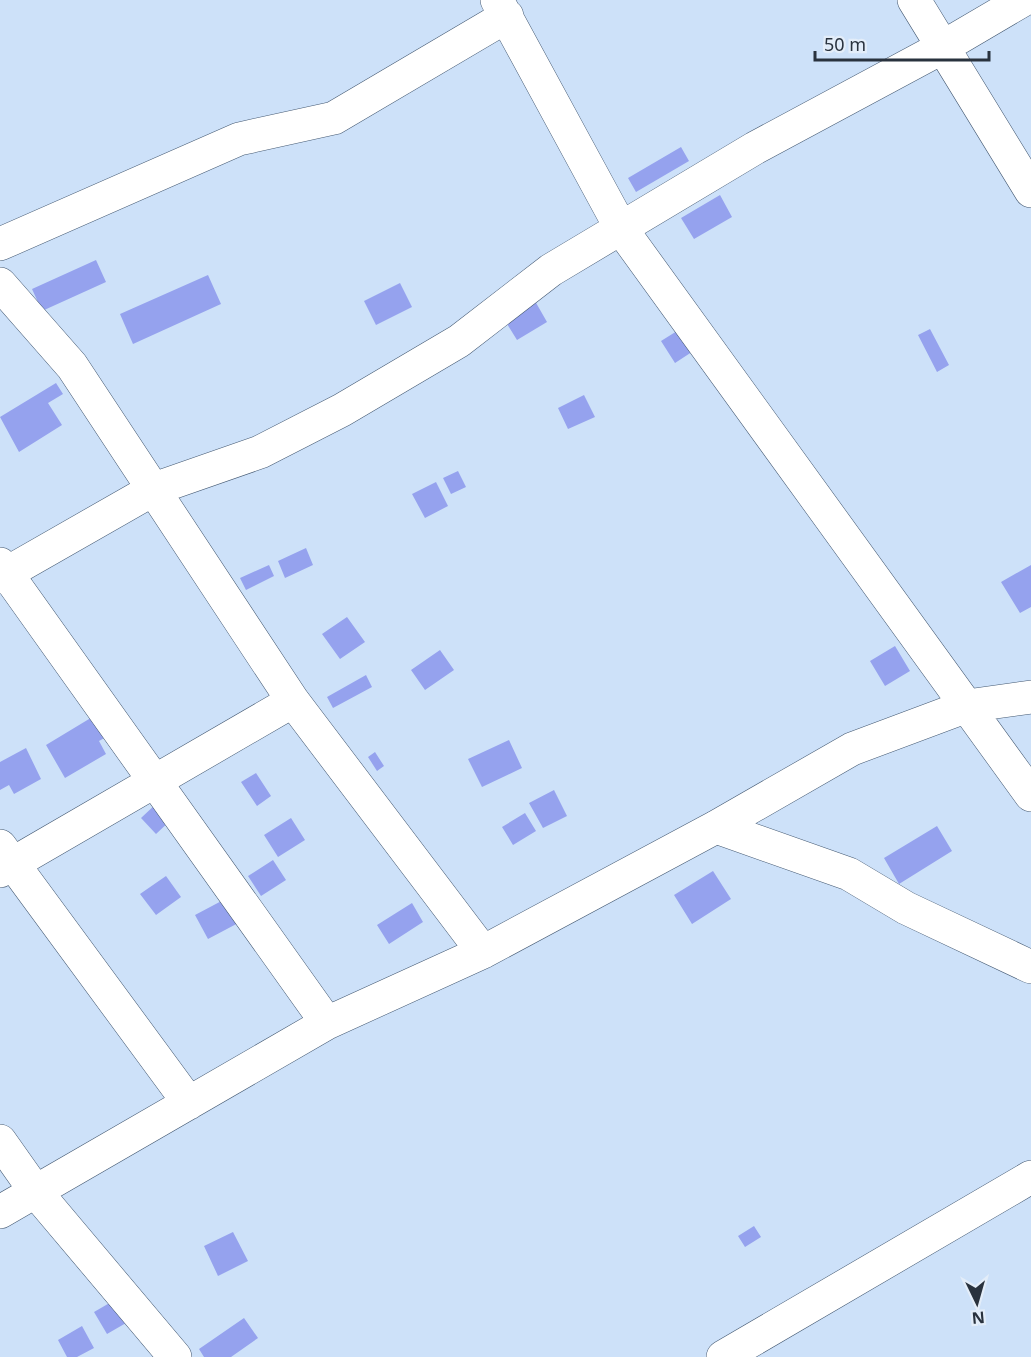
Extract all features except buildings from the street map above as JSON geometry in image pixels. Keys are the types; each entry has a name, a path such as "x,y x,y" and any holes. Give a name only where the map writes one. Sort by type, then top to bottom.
{"street":[{"path":"914,0 1031,191"},
{"path":"327,1023 2,572 154,489 260,452 342,410 459,341 551,270 622,230 755,148 943,47 1023,0"},
{"path":"0,244 239,139 334,118 502,8 622,230 1031,795"},
{"path":"0,284 72,366 293,701 483,952"},
{"path":"0,1212 327,1023 483,952 716,827 852,749 968,706 1031,697"},
{"path":"189,1103 4,860 155,782 293,701"},
{"path":"716,827 849,874 906,908 1031,967"},
{"path":"0,1141 36,1192 176,1357"},
{"path":"723,1357 1031,1177"}]}
